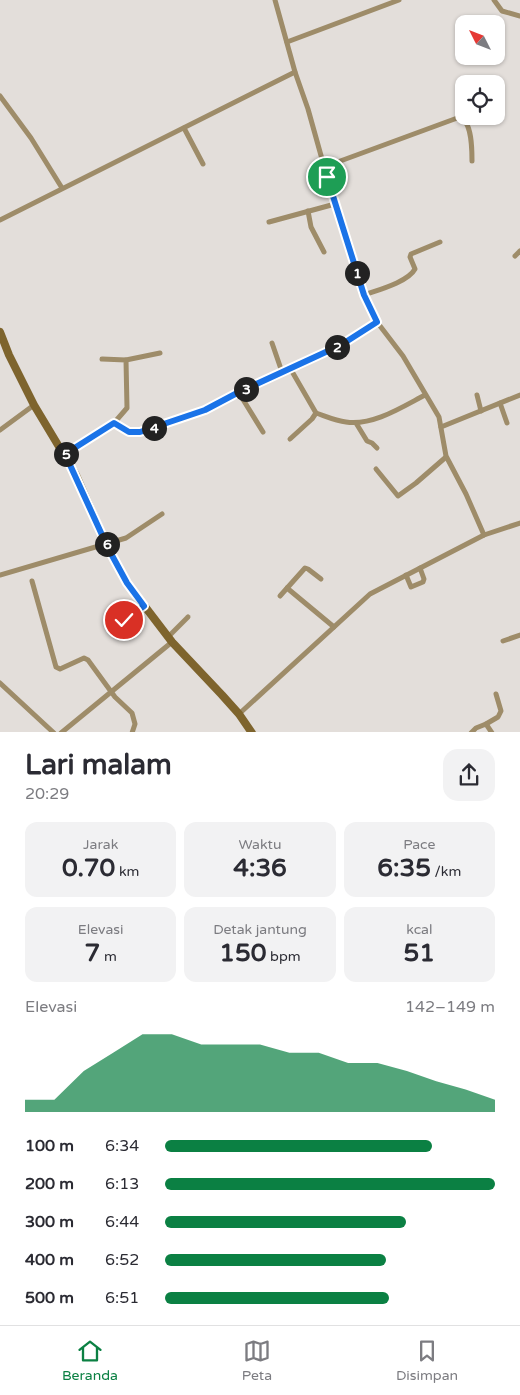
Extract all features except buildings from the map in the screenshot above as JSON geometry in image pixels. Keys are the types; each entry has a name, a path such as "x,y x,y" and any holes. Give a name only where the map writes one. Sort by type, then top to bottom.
{"street":[{"path":"275,0 295,72 364,295 377,322 403,356 439,418 446,457 466,494 484,535"},
{"path":"287,42 399,0"},
{"path":"494,0 502,11 520,16"},
{"path":"0,220 295,72"},
{"path":"0,96 31,138 62,188"},
{"path":"324,167 460,117 465,120 471,139 472,161"},
{"path":"184,128 204,164"},
{"path":"270,222 335,204"},
{"path":"308,211 311,228 324,252"},
{"path":"364,295 392,285 408,276 415,269 410,257 411,254 440,242"},
{"path":"515,256 520,252"},
{"path":"114,423 129,432 140,432 205,410 239,392 341,345 377,322"},
{"path":"0,332 9,355 34,405 65,454 106,543 127,583 170,640 239,714 252,732"},
{"path":"272,343 282,372"},
{"path":"102,359 126,360 160,353"},
{"path":"65,454 114,423 127,408 126,360"},
{"path":"290,368 316,412 344,422 356,423 391,413 425,394"},
{"path":"239,392 263,432"},
{"path":"477,395 481,411"},
{"path":"441,427 520,395"},
{"path":"500,403 507,423"},
{"path":"0,430 34,405"},
{"path":"290,439 312,419 316,412"},
{"path":"356,423 367,441 377,448"},
{"path":"376,469 398,496 446,457"},
{"path":"0,575 126,538 162,514"},
{"path":"239,714 370,594 484,535 520,523"},
{"path":"280,596 306,568 321,579"},
{"path":"406,575 411,587 423,582 424,579 420,568"},
{"path":"32,580 56,668 60,669 84,658 88,660 115,697 132,713 135,718 132,732"},
{"path":"287,588 334,627"},
{"path":"124,620 144,606"},
{"path":"61,732 112,691 170,640 188,617"},
{"path":"502,641 520,634"},
{"path":"0,683 54,732"},
{"path":"471,732 498,717 501,711 496,694"},
{"path":"486,724 492,732"}],"route":[{"path":"124,620 144,606 127,583 108,548 65,454 114,423 129,432 140,432 205,410 239,392 341,345 377,322 364,295 327,177"}]}
